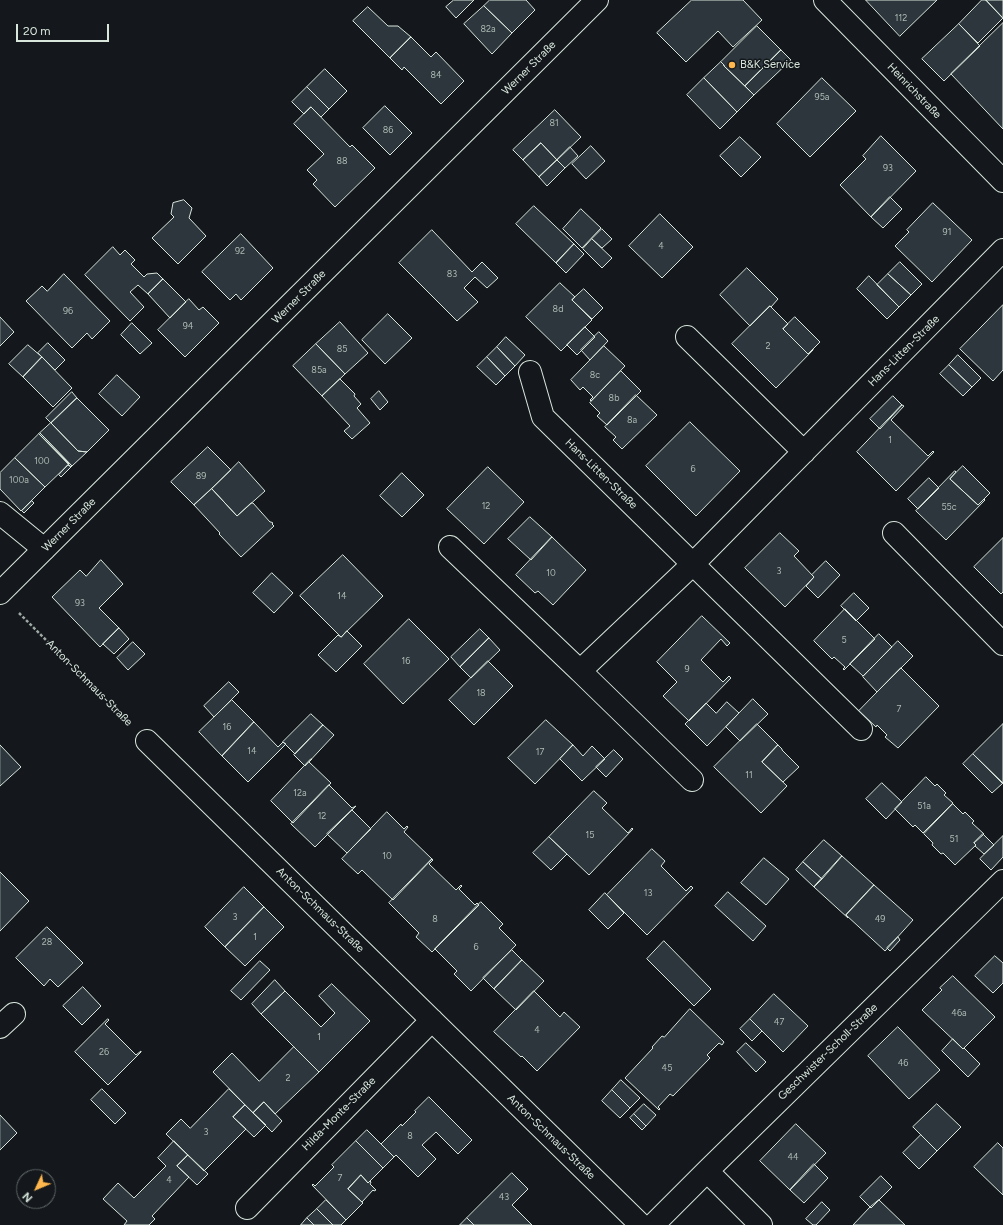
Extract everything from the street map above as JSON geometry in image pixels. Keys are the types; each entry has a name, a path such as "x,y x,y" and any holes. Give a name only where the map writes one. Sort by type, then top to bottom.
{"street":[{"name":"Werner Straße","path":"0,593 598,0"},
{"name":"Heinrichstraße","path":"826,0 1003,181"},
{"name":"Hans-Litten-Straße","path":"580,671 693,564 1003,250"},
{"path":"687,337 804,452"},
{"name":"Hans-Litten-Straße","path":"530,372 543,417 860,729"},
{"path":"0,513 44,549"},
{"path":"894,533 1003,644"},
{"path":"450,547 692,780"},
{"name":"Anton-Schmaus-Straße","path":"147,741 641,1225"},
{"name":"Geschwister-Scholl-Straße","path":"654,1225 707,1171 1003,881"},
{"name":"Hilda-Monte-Straße","path":"247,1208 432,1020"},
{"path":"707,1171 761,1225"}],"path":[{"name":"Anton-Schmaus-Straße","path":"16,610 147,741"}],"building":[{"path":"454,0 474,0 456,18 446,7"},
{"path":"490,0 526,0 535,10 512,33 484,6"},
{"path":"692,0 743,0 762,20 733,47 718,31 686,62 657,33"},
{"path":"866,0 937,0 900,36"},
{"path":"982,0 986,0 1003,18 978,43 959,24"},
{"path":"986,0 1003,0 1003,18"},
{"path":"484,6 512,33 492,54 464,24"},
{"path":"368,7 388,26 398,26 411,37 390,58 353,21"},
{"path":"1003,23 1003,129 951,74"},
{"path":"959,24 980,46 944,81 922,59"},
{"path":"757,26 781,50 745,86 721,62"},
{"path":"411,37 431,57 436,52 464,81 441,104 404,67 402,70 390,58"},
{"path":"781,50 791,60 754,95 745,86"},
{"path":"721,62 754,95 737,112 704,78"},
{"path":"325,69 347,91 329,109 307,87"},
{"path":"704,78 737,112 720,129 687,95"},
{"path":"822,78 856,111 810,157 777,124"},
{"path":"307,87 329,109 321,117 311,107 304,114 292,102"},
{"path":"385,106 412,133 390,155 363,128"},
{"path":"311,107 350,147 352,145 375,168 335,207 313,184 317,180 307,170 324,154 294,124"},
{"path":"555,110 581,137 557,160 541,143 523,160 513,150"},
{"path":"881,136 916,171 871,217 840,185 866,159 863,156"},
{"path":"740,137 761,157 741,177 720,156"},
{"path":"541,143 557,160 539,177 523,160"},
{"path":"591,146 605,161 586,179 572,164"},
{"path":"570,147 578,156 565,168 557,160"},
{"path":"557,160 565,168 547,186 539,177"},
{"path":"890,197 902,209 883,228 871,217"},
{"path":"184,200 192,208 189,218 206,236 178,264 152,238 174,217 171,214 173,203"},
{"path":"933,203 972,240 932,282 895,246 909,232 907,230"},
{"path":"534,206 574,244 556,263 516,224"},
{"path":"581,209 601,228 582,248 563,229"},
{"path":"660,214 693,247 662,278 629,246"},
{"path":"602,229 612,239 602,248 592,239"},
{"path":"432,230 472,272 482,262 498,278 487,288 475,277 464,288 478,302 457,321 399,263"},
{"path":"241,234 273,268 241,300 236,294 230,300 202,272"},
{"path":"592,239 612,258 602,268 583,249"},
{"path":"574,244 584,254 566,273 556,263"},
{"path":"113,247 120,255 125,250 135,260 131,264 144,277 147,274 157,273 163,279 148,294 138,285 130,292 144,307 130,321 85,275"},
{"path":"900,262 922,284 911,295 888,274"},
{"path":"747,268 778,299 750,326 720,295"},
{"path":"64,274 110,321 92,339 87,333 72,348 26,301 42,286 47,291"},
{"path":"888,274 911,295 899,307 877,285"},
{"path":"869,276 899,307 887,319 857,289"},
{"path":"163,279 186,302 170,318 148,294"},
{"path":"560,283 575,297 572,300 592,320 561,351 526,317"},
{"path":"584,289 603,308 592,319 572,300"},
{"path":"189,299 199,310 203,307 219,323 185,357 158,330"},
{"path":"1003,305 1003,370 993,381 960,349"},
{"path":"770,306 788,324 783,329 808,354 813,349 776,388 732,344"},
{"path":"388,314 412,338 385,364 362,340"},
{"path":"0,317 14,332 0,346"},
{"path":"795,317 820,342 808,354 783,329"},
{"path":"340,322 368,353 345,374 316,344"},
{"path":"132,323 152,343 140,354 121,335"},
{"path":"585,327 595,337 577,355 567,345"},
{"path":"599,332 608,341 590,360 581,350"},
{"path":"506,337 525,355 515,366 497,347"},
{"path":"48,343 65,360 55,370 38,353"},
{"path":"316,344 345,374 322,396 293,366"},
{"path":"28,345 42,357 23,377 9,364"},
{"path":"604,346 625,366 591,401 590,400 593,397 583,387 580,390 571,380"},
{"path":"497,347 515,366 505,376 487,357"},
{"path":"958,355 981,378 972,387 949,365"},
{"path":"42,357 72,388 53,407 23,377"},
{"path":"487,357 505,376 496,385 477,367"},
{"path":"949,365 972,387 963,396 940,374"},
{"path":"621,371 641,391 607,425 597,416 600,413 590,403"},
{"path":"117,375 140,397 122,416 99,394"},
{"path":"340,379 355,394 354,396 361,404 357,408 370,423 352,439 344,431 350,426 322,396"},
{"path":"379,391 388,402 380,410 371,399"},
{"path":"72,392 77,398 51,423 46,418"},
{"path":"636,395 657,415 622,449 613,440 616,437 605,427"},
{"path":"893,396 902,405 880,429 870,419"},
{"path":"77,398 109,430 87,452 78,451 51,423"},
{"path":"902,405 904,406 891,420 928,456 933,451 934,452 896,491 857,452"},
{"path":"690,422 740,471 696,516 646,466"},
{"path":"51,423 78,451 87,452 72,466 40,433"},
{"path":"40,433 72,466 71,467 39,434"},
{"path":"39,434 69,464 45,487 15,458"},
{"path":"208,447 231,470 194,505 171,482"},
{"path":"15,458 45,487 21,511 0,489 0,473"},
{"path":"239,462 265,491 237,516 212,489"},
{"path":"68,465 71,467 61,477 59,475"},
{"path":"963,466 990,493 978,505 950,479"},
{"path":"488,467 524,502 484,544 447,509"},
{"path":"955,471 956,472 950,479 978,505 984,499 985,500 946,540 916,511"},
{"path":"402,473 424,495 402,517 380,496"},
{"path":"929,478 939,488 918,509 908,499"},
{"path":"212,489 237,516 251,503 253,503 270,522 273,523 272,524 274,526 241,557 194,505"},
{"path":"32,501 34,503 24,513 22,511"},
{"path":"530,517 552,537 531,560 508,539"},
{"path":"780,533 799,551 794,556 814,577 785,607 745,568"},
{"path":"552,537 586,570 553,605 538,591 535,593 516,575"},
{"path":"1003,538 1003,592 1001,594 974,567"},
{"path":"343,555 383,596 341,637 300,596"},
{"path":"101,560 123,584 99,608 119,628 100,647 52,597 80,570 86,576"},
{"path":"826,561 840,575 818,598 806,586 814,577 812,575"},
{"path":"272,573 293,593 274,613 253,593"},
{"path":"854,593 869,608 856,621 841,606"},
{"path":"845,609 875,639 844,670 843,669 845,667 834,657 832,659 814,641"},
{"path":"702,616 730,643 727,646 721,639 701,660 723,682 729,676 731,678 689,721 663,696 677,682 657,662"},
{"path":"409,619 449,659 403,704 364,664"},
{"path":"119,628 129,639 114,654 103,644"},
{"path":"480,629 489,638 460,667 451,657"},
{"path":"347,631 362,646 336,672 318,655 338,635 341,637"},
{"path":"879,634 892,647 863,676 850,664"},
{"path":"489,638 500,650 471,678 460,667"},
{"path":"898,641 913,656 877,692 863,677"},
{"path":"133,642 145,654 128,670 117,658"},
{"path":"488,661 513,686 474,725 449,700"},
{"path":"901,668 939,706 898,748 885,737 887,735 877,725 876,727 859,711"},
{"path":"229,682 239,692 214,717 204,706"},
{"path":"753,699 768,714 740,741 726,727"},
{"path":"232,700 254,722 222,756 199,732"},
{"path":"727,702 739,713 707,746 685,724 706,703 716,713"},
{"path":"311,714 323,725 295,754 283,742"},
{"path":"546,720 573,745 535,784 508,758"},
{"path":"254,722 278,747 283,742 286,744 248,782 222,756"},
{"path":"757,724 778,745 762,762 787,786 761,813 714,767"},
{"path":"1003,724 1003,784 973,754"},
{"path":"323,725 334,735 305,766 294,755"},
{"path":"0,745 21,767 0,786"},
{"path":"573,745 583,756 592,746 605,759 582,781 560,759"},
{"path":"778,745 799,767 783,782 762,762"},
{"path":"614,750 623,759 606,777 596,767"},
{"path":"973,754 1003,783 992,793 963,764"},
{"path":"311,759 309,762 331,783 293,823 271,801"},
{"path":"926,777 935,786 937,784 946,793 944,795 953,803 923,833 915,825 913,827 895,809"},
{"path":"882,783 902,802 886,819 866,799"},
{"path":"329,785 352,808 356,806 315,847 291,824"},
{"path":"594,791 607,803 602,808 628,833 632,828 633,829 589,875 549,837"},
{"path":"953,804 963,814 965,812 974,821 972,823 984,834 974,843 976,845 955,865 932,845 933,843 924,834"},
{"path":"352,810 371,829 347,853 327,834"},
{"path":"387,812 404,829 407,826 408,827 404,832 432,859 393,900 362,870 358,874 342,859"},
{"path":"983,834 994,845 984,854 975,846 976,845 974,843"},
{"path":"1003,836 1003,857 991,870 980,859"},
{"path":"549,837 567,854 551,870 533,853"},
{"path":"824,840 842,856 822,879 803,862"},
{"path":"652,849 665,861 661,866 686,891 691,886 693,888 647,935 607,895"},
{"path":"842,856 874,885 846,915 848,918 814,887"},
{"path":"764,858 789,879 766,905 741,883"},
{"path":"432,859 433,860 429,864 456,890 461,885 462,886 459,889 475,905 477,903 479,905 432,952 416,937 419,933 389,903"},
{"path":"803,862 822,879 814,887 796,870"},
{"path":"0,872 29,901 0,931"},
{"path":"874,885 913,920 885,951 846,915"},
{"path":"244,887 264,907 225,947 205,927"},
{"path":"728,892 766,926 753,941 715,906"},
{"path":"605,893 624,913 608,929 589,910"},
{"path":"481,902 503,924 499,928 516,945 471,991 454,974 457,971 435,949"},
{"path":"264,907 284,927 245,966 225,947"},
{"path":"47,927 83,963 58,987 50,979 44,986 16,958"},
{"path":"898,937 900,940 890,951 887,948"},
{"path":"664,941 711,989 694,1006 647,959"},
{"path":"512,950 522,960 494,989 483,978"},
{"path":"995,956 1003,963 1003,983 993,993 975,976"},
{"path":"522,960 544,981 516,1010 494,989"},
{"path":"260,961 270,970 241,1000 231,991"},
{"path":"953,976 995,1017 963,1049 922,1010 942,990 940,988"},
{"path":"275,980 285,991 261,1014 252,1004"},
{"path":"332,984 370,1021 319,1072 261,1014 285,991 321,1027 335,1013 319,996"},
{"path":"83,987 101,1006 82,1025 63,1006"},
{"path":"534,991 560,1017 564,1012 580,1027 537,1071 494,1032"},
{"path":"774,994 808,1026 783,1052 750,1019"},
{"path":"690,1009 724,1042 722,1045 719,1043 707,1055 710,1058 673,1096 670,1094 658,1107 660,1109 659,1110 625,1078 662,1036 664,1037"},
{"path":"108,1019 109,1020 105,1024 136,1055 141,1052 108,1085 75,1052"},
{"path":"750,1019 762,1031 752,1041 740,1029"},
{"path":"898,1027 940,1070 909,1099 868,1056"},
{"path":"953,1039 980,1064 968,1077 942,1051"},
{"path":"746,1043 766,1062 756,1072 737,1052"},
{"path":"294,1047 319,1072 275,1114 264,1102 253,1113 213,1072 232,1053 259,1081"},
{"path":"621,1080 640,1098 630,1108 612,1090"},
{"path":"102,1089 126,1113 115,1124 91,1100"},
{"path":"229,1089 245,1105 233,1117 246,1129 204,1171 166,1134 181,1119 190,1128"},
{"path":"612,1090 630,1108 620,1118 602,1101"},
{"path":"429,1097 472,1140 458,1154 436,1132 422,1145 436,1159 418,1177 396,1155 394,1157 381,1144 401,1124 402,1126"},
{"path":"264,1102 282,1121 272,1132 253,1113"},
{"path":"644,1104 656,1115 646,1126 634,1114"},
{"path":"937,1104 961,1127 937,1151 913,1127"},
{"path":"245,1105 266,1125 254,1137 233,1117"},
{"path":"634,1114 646,1126 642,1130 630,1118"},
{"path":"0,1115 17,1133 0,1150"},
{"path":"796,1124 826,1153 790,1190 760,1161"},
{"path":"367,1130 394,1157 383,1168 356,1141"},
{"path":"921,1135 937,1151 919,1169 903,1153"},
{"path":"174,1141 188,1155 177,1166 189,1177 152,1216 155,1219 149,1225 124,1225 127,1221 103,1199 118,1183 134,1198 166,1166 158,1158"},
{"path":"356,1141 383,1168 368,1183 361,1175 348,1189 363,1203 346,1220 312,1185 313,1184 315,1186 334,1167 332,1165"},
{"path":"998,1143 1003,1148 1003,1195 974,1167"},
{"path":"188,1155 208,1174 197,1185 177,1166"},
{"path":"814,1164 828,1178 804,1203 790,1190"},
{"path":"512,1173 528,1189 512,1205 532,1225 474,1225 467,1218"},
{"path":"361,1175 368,1183 370,1181 371,1182 370,1184 376,1190 373,1190 362,1202 348,1189"},
{"path":"881,1176 892,1187 871,1208 860,1197"},
{"path":"326,1200 346,1220 341,1225 333,1225 317,1209"},
{"path":"879,1200 905,1225 853,1225 870,1207"},
{"path":"822,1202 830,1210 816,1225 813,1225 806,1219"},
{"path":"317,1209 333,1225 314,1225 307,1218"},
{"path":"307,1218 314,1225 301,1225"},
{"path":"467,1218 474,1225 460,1225"}],"place":[{"name":"B&K Service","path":"732,65"}]}
